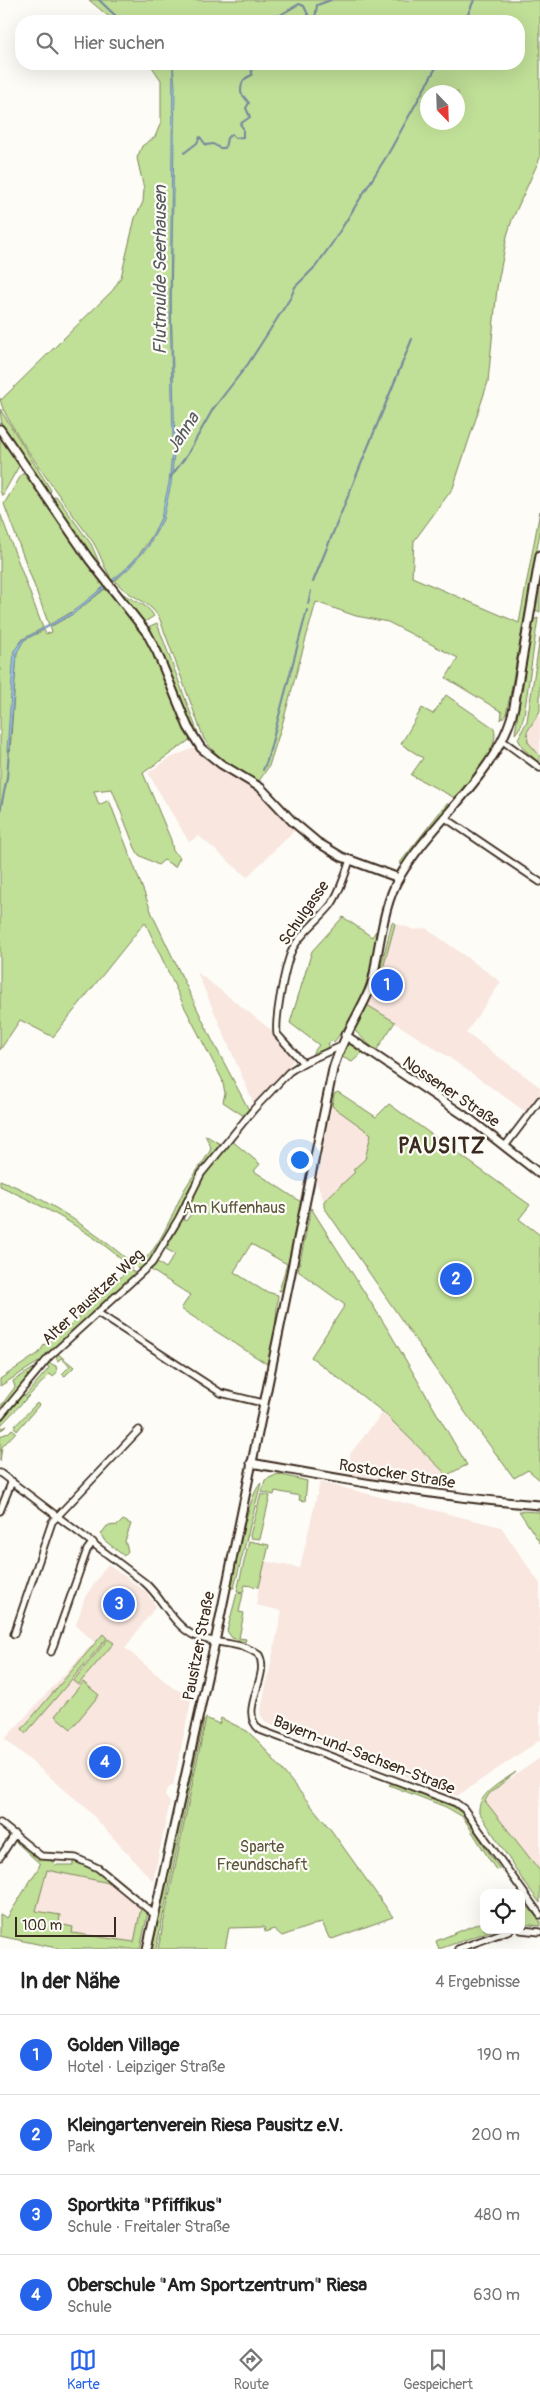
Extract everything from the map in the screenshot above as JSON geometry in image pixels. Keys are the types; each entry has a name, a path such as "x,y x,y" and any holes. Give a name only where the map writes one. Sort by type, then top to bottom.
{"street":[{"path":"0,429 102,577 151,640 196,742 221,764 261,788 292,821 317,842 350,860 399,878"},
{"name":"Pausitzer Straße","path":"148,1949 252,1463 314,1159 340,1047 370,988 383,922 399,878 503,741 512,719 540,555"},
{"path":"503,741 540,768"},
{"path":"444,817 540,882"},
{"name":"Schulgasse","path":"303,1063 277,1034 287,964 294,948 332,904 350,860"},
{"name":"Nossener Straße","path":"345,1035 505,1146 540,1174"},
{"name":"Alter Pausitzer Weg","path":"0,1416 40,1366 152,1263 164,1246 193,1187 210,1162 289,1072 303,1063 340,1047"},
{"path":"505,1146 540,1100"},
{"path":"98,1313 220,1393 263,1403"},
{"path":"14,1634 52,1522 139,1430"},
{"name":"Rostocker Straße","path":"252,1463 476,1500 540,1505"},
{"path":"0,1473 93,1542 154,1591 181,1627 202,1639 214,1642"},
{"path":"0,1512 12,1481"},
{"path":"50,1652 87,1550 93,1542"},
{"name":"Bayern-und-Sachsen-Straße","path":"214,1642 251,1650 261,1658 262,1665 252,1710 253,1720 260,1730 456,1804 472,1817 520,1889"},
{"path":"0,1823 41,1856 76,1858 98,1868 154,1914"},
{"path":"0,1857 15,1834"},
{"path":"525,1896 540,1915"},
{"path":"525,1930 540,1932"},
{"path":"458,1949 499,1934"}],"shaded area":[{"path":"540,711 540,764 523,748 527,731"},
{"path":"194,748 207,760 256,789 295,830 247,877 199,836 189,842 148,773 170,758"},
{"path":"392,922 415,930 426,928 501,982 466,1033 540,1087 540,1094 526,1112 450,1058 367,1005 379,975"},
{"path":"197,972 275,1033 275,1039 292,1057 293,1061 254,1104"},
{"path":"332,1106 371,1134 365,1159 354,1170 356,1172 324,1201 316,1181"},
{"path":"383,1412 447,1475 458,1491 352,1475 350,1454"},
{"path":"320,1482 501,1527 540,1584 540,1740 457,1796 266,1723 260,1714 282,1611 256,1605 263,1561 300,1568"},
{"path":"108,1564 146,1592 156,1606 125,1648 173,1688 192,1696 173,1785 166,1790 165,1796 170,1802 153,1881 85,1807 5,1739 94,1642 76,1625 85,1597"},
{"path":"540,1758 540,1871 485,1801 491,1792"},
{"path":"47,1870 114,1884 141,1908 135,1942 72,1933 36,1911"}],"green space":[{"path":"89,0 540,0 540,158 512,220 507,236 497,288 488,382 453,488 414,541 412,577 519,623 540,511 540,533 510,696 506,714 501,720 502,712 446,678 458,658 388,622 356,616 316,602 269,766 259,781 236,768 215,753 204,739 159,617 149,606 126,591 115,581 130,567 153,537 163,519 161,518 141,552 128,567 83,605 49,625 4,504 22,474 26,474 100,580 100,584 110,576 93,542 12,426 3,409 0,398 1,400 113,290 121,277 135,218 143,202 144,189 137,158 142,146 155,137 161,122 161,80 154,70 525,70 525,15 107,15","holes":["174,81 171,304 173,380 170,304"]},
{"path":"0,409 51,490 50,493 47,493 2,427"},
{"path":"0,435 19,466 2,496 0,490"},
{"path":"56,496 91,544 105,576 51,499"},
{"path":"0,513 43,628 23,639 14,651 10,751 17,652 24,640 44,630 46,634 52,632 50,627 73,614 105,589 121,604 143,633 154,653 191,739 143,773 171,840 173,851 180,857 175,867 164,860 158,865 139,855 112,789 94,791 99,805 109,800 153,916 212,1040 249,1110 244,1116 223,1102 225,1093 222,1079 184,1006 145,922 53,1037 20,1020 0,1050"},
{"path":"540,570 540,612 533,609"},
{"path":"118,589 146,607 154,616 143,623 117,591"},
{"path":"538,618 524,715 521,726 515,734 531,621"},
{"path":"157,623 198,733 196,736 148,630 148,627"},
{"path":"540,638 540,711 527,732 528,742 540,756 540,764 523,748 518,739 527,721"},
{"path":"446,695 494,728 495,736 493,746 482,765 455,798 411,775 423,758 401,744 422,708 433,714"},
{"path":"447,803 448,806 402,864 399,864"},
{"path":"343,917 372,937 376,931 373,961 364,990 343,1030 334,1042 332,1040 328,1044 330,1046 310,1057 319,1045 290,1023 312,951"},
{"path":"392,922 395,924 381,976 379,975"},
{"path":"367,1005 395,1022 376,1051 354,1030"},
{"path":"348,1043 362,1053 352,1062 342,1057"},
{"path":"338,1092 376,1117 389,1104 530,1205 519,1219 540,1235 540,1480 528,1470 514,1478 467,1415 324,1207 324,1201 355,1172 353,1170 365,1159 371,1134 332,1106 334,1094"},
{"path":"205,1135 220,1144 202,1167 187,1192 155,1254 140,1271 134,1265 150,1254 157,1244 184,1190 210,1151 211,1147"},
{"name":"Am Kuffenhaus","path":"231,1140 260,1164 254,1171 301,1202 283,1290 279,1291 287,1264 251,1244 234,1272 264,1291 278,1295 275,1332 267,1364 181,1309 190,1295 151,1270 157,1262 166,1268 175,1254 166,1249 183,1219 186,1221 191,1214 186,1209 203,1176"},
{"path":"0,1180 53,1206 104,1241 134,1265 130,1269 137,1275 42,1360 0,1386 0,1379 39,1353 44,1345 71,1325 130,1268 102,1244 69,1222 0,1186"},
{"path":"311,1208 387,1328 467,1465 447,1475 383,1412 311,1357 345,1305 298,1271"},
{"path":"57,1353 74,1367 65,1376 62,1374 70,1366 61,1358 58,1361 55,1355"},
{"path":"49,1363 56,1366 57,1372 53,1377 50,1374 1,1425 1,1419 21,1394 25,1396 49,1368 46,1364"},
{"path":"34,1368 0,1412 0,1407 15,1387 13,1381"},
{"path":"37,1403 39,1405 17,1431 14,1427"},
{"path":"12,1429 16,1432 2,1447 0,1461 0,1436"},
{"path":"278,1474 307,1481 305,1501 299,1500 300,1496 275,1491 274,1495 262,1492 265,1480"},
{"path":"261,1483 234,1588 231,1588 251,1501"},
{"path":"261,1494 270,1496 260,1539 251,1538 250,1535"},
{"path":"519,1511 540,1512 540,1543"},
{"path":"123,1520 131,1524 125,1541 128,1551 124,1556 104,1540 101,1534 107,1526 118,1525"},
{"path":"249,1541 269,1545 259,1587 245,1585 243,1592 237,1591"},
{"path":"237,1593 243,1594 239,1612 244,1613 239,1638 246,1639 245,1642 232,1638 227,1631"},
{"path":"103,1634 107,1638 26,1733 22,1729"},
{"path":"108,1639 114,1643 78,1685 73,1681"},
{"path":"83,1682 99,1695 71,1729 55,1716"},
{"name":"Sparte Freundschaft","path":"206,1718 219,1724 221,1718 247,1731 261,1744 331,1830 393,1917 332,1939 329,1938 322,1922 282,1936 274,1929 265,1932 264,1927 229,1928 225,1949 158,1949"},
{"path":"201,1719 204,1720 156,1949 152,1949"},
{"path":"516,1772 489,1794 485,1801 540,1871 540,1903 522,1879 479,1812 479,1805 486,1794"},
{"path":"392,1783 452,1806 463,1814 500,1869 496,1870 463,1817 446,1807 389,1785"},
{"path":"16,1839 39,1857 54,1862 55,1865 73,1865 73,1860 98,1871 114,1884 47,1870 36,1911 60,1915 59,1924 73,1927 72,1933 134,1942 141,1908 148,1912 140,1949 61,1949 0,1936 0,1914 7,1918 40,1864 14,1840"},
{"path":"527,1906 540,1921 540,1926 525,1924 525,1908"},
{"path":"480,1923 480,1934 482,1934 439,1949 436,1941"}],"water":[{"path":"174,70 175,87 171,304 175,443 171,484 163,519 148,547 128,569 73,614 24,640 17,652 9,751 7,751 14,651 23,639 71,613 127,568 147,546 161,518 169,483 173,443 170,304"}],"waterway":[{"path":"99,0 115,15"},
{"path":"316,15 317,5 331,0"},
{"name":"Jahna","path":"468,15 474,0"},
{"path":"280,15 299,4 304,6 308,15"},
{"path":"184,153 197,143 200,137 206,145 213,144 220,148 225,148 227,138 232,134 235,138 243,137 243,128 240,124 250,117 246,108 249,103 241,93 241,87 244,80 252,75 252,70"},
{"name":"Jahna","path":"170,478 187,455 213,409 248,364 291,297 295,287 316,266 333,242 388,154 435,70"},
{"path":"313,582 412,339"},
{"path":"308,604 311,591"},
{"path":"263,770 307,610"},
{"name":"Jahna","path":"0,812 7,778 9,750"}],"place":[{"name":"Golden Village","path":"387,985"},
{"name":"Kleingartenverein Riesa Pausitz e.V.","path":"456,1279"},
{"name":"Sportkita \"Pfiffikus\"","path":"119,1604"},
{"name":"Oberschule \"Am Sportzentrum\" Riesa","path":"105,1762"}],"district":[{"name":"PAUSITZ","path":"442,1146"}],"water label":[{"name":"Flutmulde Seerhausen","path":"160,270"}]}
